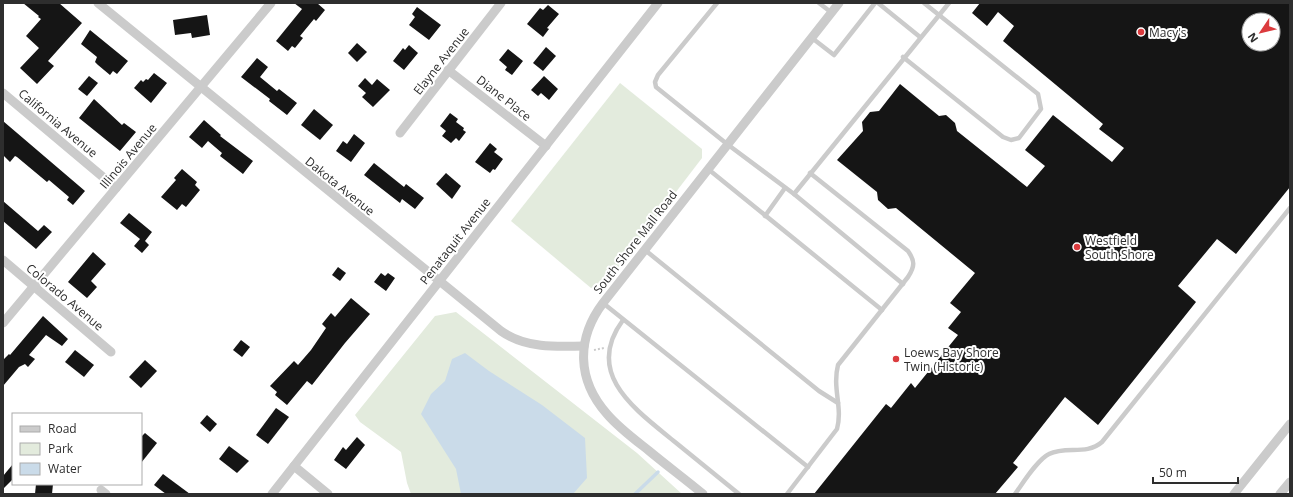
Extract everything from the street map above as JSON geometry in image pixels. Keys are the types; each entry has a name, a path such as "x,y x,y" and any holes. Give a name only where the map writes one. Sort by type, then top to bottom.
{"street":[{"name":"Dakota Avenue","path":"98,3 200,88 440,280 500,331 512,339 528,344 550,346 584,346"},
{"name":"Illinois Avenue","path":"3,323 271,3"},
{"name":"Elayne Avenue","path":"400,133 501,3"},
{"name":"Penataquit Avenue","path":"272,494 658,3"},
{"name":"South Shore Mall Road","path":"703,494 608,415 596,400 589,384 584,363 586,333 603,303 839,3"},
{"name":"Diane Place","path":"448,70 546,146"},
{"name":"California Avenue","path":"3,92 116,188"},
{"name":"Colorado Avenue","path":"3,260 111,352"},
{"path":"1234,494 1290,424"},
{"path":"294,466 328,494"},
{"path":"1280,494 1290,482"}],"lane":[{"path":"717,3 658,75 655,82 656,87 794,194 903,284"},
{"path":"819,3 832,13"},
{"path":"812,38 834,55 877,3 920,37"},
{"path":"903,57 1003,137 1011,140 1019,138 1041,109 1038,94 924,3"},
{"path":"794,194 903,57 938,14 949,3"},
{"path":"708,169 882,310"},
{"path":"787,494 837,429 840,418 835,381 838,365 903,284 914,265 913,259 908,251 810,173"},
{"path":"765,216 785,188"},
{"path":"1014,494 1047,455 1058,451 1091,449 1102,442 1290,208"},
{"path":"645,250 819,391 838,403"},
{"path":"603,303 808,467"},
{"path":"623,320 613,333 609,347 609,363 622,395 639,413 739,494"}],"green space":[{"path":"620,83 702,149 702,158 607,282 591,288 511,221"},
{"path":"456,312 637,453 682,494 411,494 407,483 401,452 360,422 355,415 435,316"}],"water":[{"path":"465,353 489,371 542,405 585,438 587,478 573,494 461,494 456,469 421,414 431,394 445,381 452,359"}],"building":[{"path":"23,3 59,3 82,23 48,61 54,66 37,84 20,68 39,48 26,36 41,19"},
{"path":"294,3 317,3 325,10 316,21 314,19 300,36 303,38 295,48 292,46 288,51 276,41 302,9"},
{"name":"Westfield South Shore","path":"980,3 1290,3 1290,187 1236,254 1217,239 1178,286 1196,302 1098,425 1065,397 1013,463 1018,467 995,494 814,494 886,404 891,408 911,383 915,388 958,335 948,328 961,312 950,303 975,273 896,208 888,209 878,200 877,192 837,160 863,131 862,122 870,112 879,111 900,84 939,116 946,115 955,123 957,131 1027,187 1045,166 1025,150 1053,115 1112,162 1124,148 1099,129 1103,124 1003,41 1014,26 998,12 987,26 972,13"},
{"path":"548,5 559,14 547,28 549,29 543,37 527,24 540,8 543,10"},
{"path":"417,7 441,25 429,40 409,25 415,17 412,14"},
{"path":"207,15 210,35 192,38 191,33 175,35 173,20"},
{"path":"90,30 128,61 117,74 113,71 110,75 98,65 95,62 97,57 81,44"},
{"path":"357,43 367,52 357,62 348,53"},
{"path":"409,45 418,53 404,70 393,61 403,48 405,50"},
{"path":"546,47 556,56 543,71 533,63"},
{"path":"508,49 523,61 512,75 505,70 507,67 499,60"},
{"path":"257,58 268,67 260,77 277,91 279,89 297,103 287,115 269,101 270,99 241,77"},
{"path":"154,73 167,83 151,103 134,88 141,80 143,82 146,79 148,80"},
{"path":"89,76 98,83 87,96 78,89"},
{"path":"544,76 558,89 549,100 541,93 538,96 531,90"},
{"path":"365,78 372,85 377,79 390,90 373,107 362,97 366,93 358,86"},
{"path":"94,99 122,125 124,123 136,132 120,151 79,118"},
{"path":"314,109 333,125 320,140 301,125"},
{"path":"450,113 458,119 456,122 464,128 463,130 466,132 459,141 456,138 451,143 442,136 446,131 440,126"},
{"path":"204,120 221,135 220,136 253,161 243,174 220,156 222,153 208,141 202,148 189,137"},
{"path":"3,121 85,191 73,205 67,200 69,197 49,180 47,182 17,157 15,156 10,162 3,155"},
{"path":"354,134 365,143 351,162 336,151 343,141 347,144"},
{"path":"490,143 497,149 494,152 503,159 495,170 493,169 490,173 475,162"},
{"path":"374,163 404,187 406,184 424,198 415,209 402,199 400,203 364,175"},
{"path":"182,169 197,182 195,185 200,190 186,207 182,204 177,210 161,197 176,180 174,178"},
{"path":"446,173 461,186 452,199 436,184"},
{"path":"3,201 38,231 44,225 52,232 36,249 3,221"},
{"path":"129,213 152,232 145,241 149,245 142,253 134,246 140,239 120,223"},
{"path":"93,252 106,264 91,281 97,287 87,298 68,282"},
{"path":"338,267 346,273 340,281 332,275"},
{"path":"381,273 385,276 388,273 395,278 386,291 374,282"},
{"path":"351,298 370,314 312,385 307,381 287,405 275,395 277,392 270,386 294,361 298,365 311,350 326,328 322,324 331,313 335,317"},
{"path":"43,316 68,339 62,346 46,335 29,355 35,359 28,367 25,364 19,367 3,386 3,360 9,354 10,355"},
{"path":"241,340 250,347 242,357 233,350"},
{"path":"75,350 94,365 84,377 65,362"},
{"path":"145,360 157,371 141,388 129,377"},
{"path":"276,408 289,417 268,444 256,435"},
{"path":"207,415 217,424 210,432 200,423"},
{"path":"145,433 157,443 142,462 142,436"},
{"path":"357,437 365,445 346,469 334,460 343,447 346,450"},
{"path":"229,446 249,461 237,473 219,459"},
{"path":"12,465 12,480 3,489 3,476"},
{"path":"163,474 190,494 166,494 154,485"},
{"path":"36,485 53,485 52,494 35,494"}],"waterway":[{"path":"635,494 658,472"}],"place":[{"name":"Macy's","path":"1141,32"},
{"name":"Westfield South Shore","path":"1077,247"},
{"name":"Loews Bay Shore Twin (Historic)","path":"896,359"}]}
